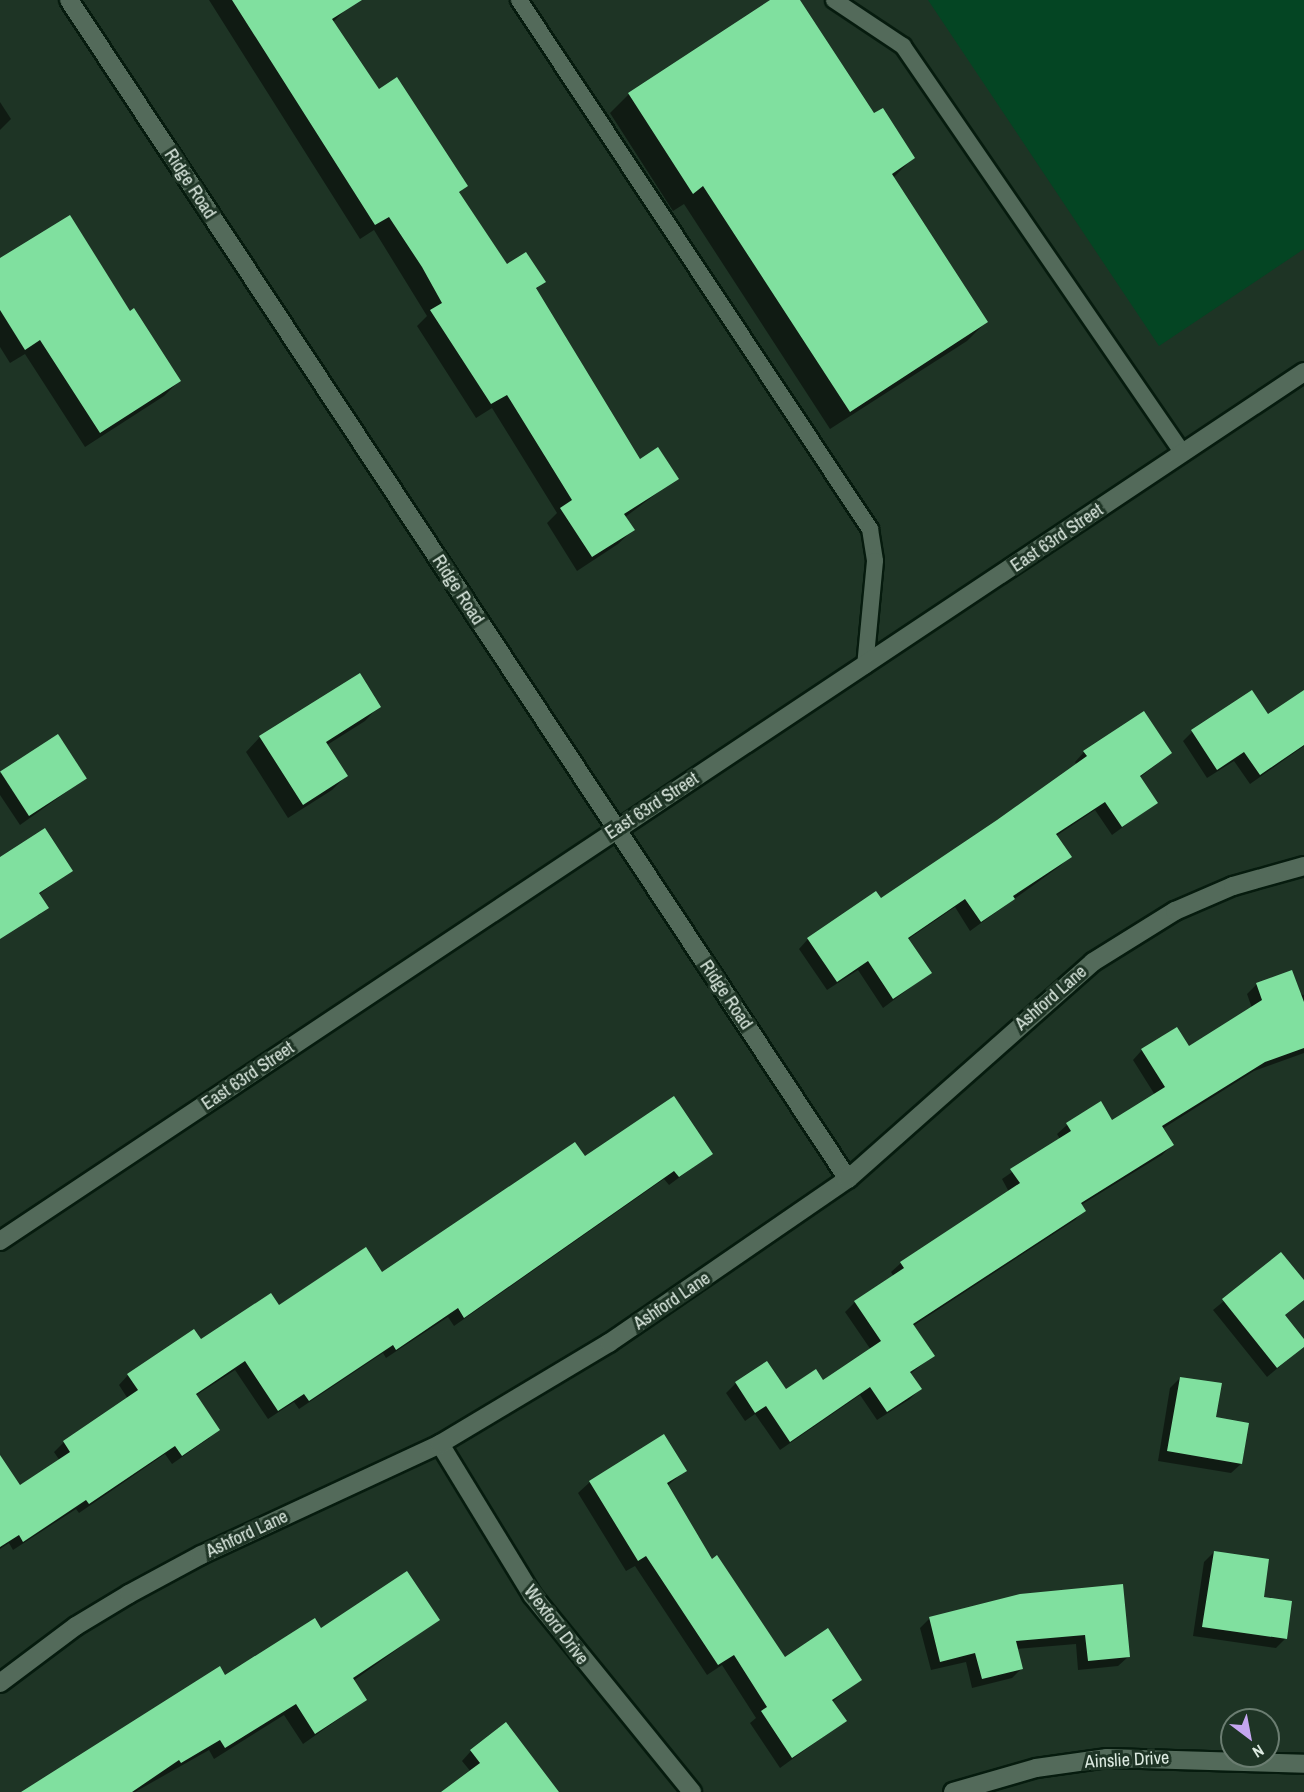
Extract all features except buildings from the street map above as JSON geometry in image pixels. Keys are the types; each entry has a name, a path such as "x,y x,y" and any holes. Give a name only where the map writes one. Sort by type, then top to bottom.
{"street":[{"name":"Ridge Road","path":"69,0 848,1179"},
{"name":"East 63rd Street","path":"0,1241 1304,372"},
{"name":"Ashford Lane","path":"0,1683 76,1626 201,1555 440,1444 609,1343 848,1179 1093,962 1185,907 1233,886 1304,866"},
{"name":"Wexford Drive","path":"440,1444 532,1594 692,1792"},
{"name":"Ainslie Drive","path":"953,1792 1036,1768 1107,1758 1304,1764"}],"lane":[{"path":"519,0 870,530 875,561 866,666"},
{"path":"834,0 903,45 1183,453"}],"green space":[{"path":"928,0 1304,0 1304,249 1159,346"}]}
